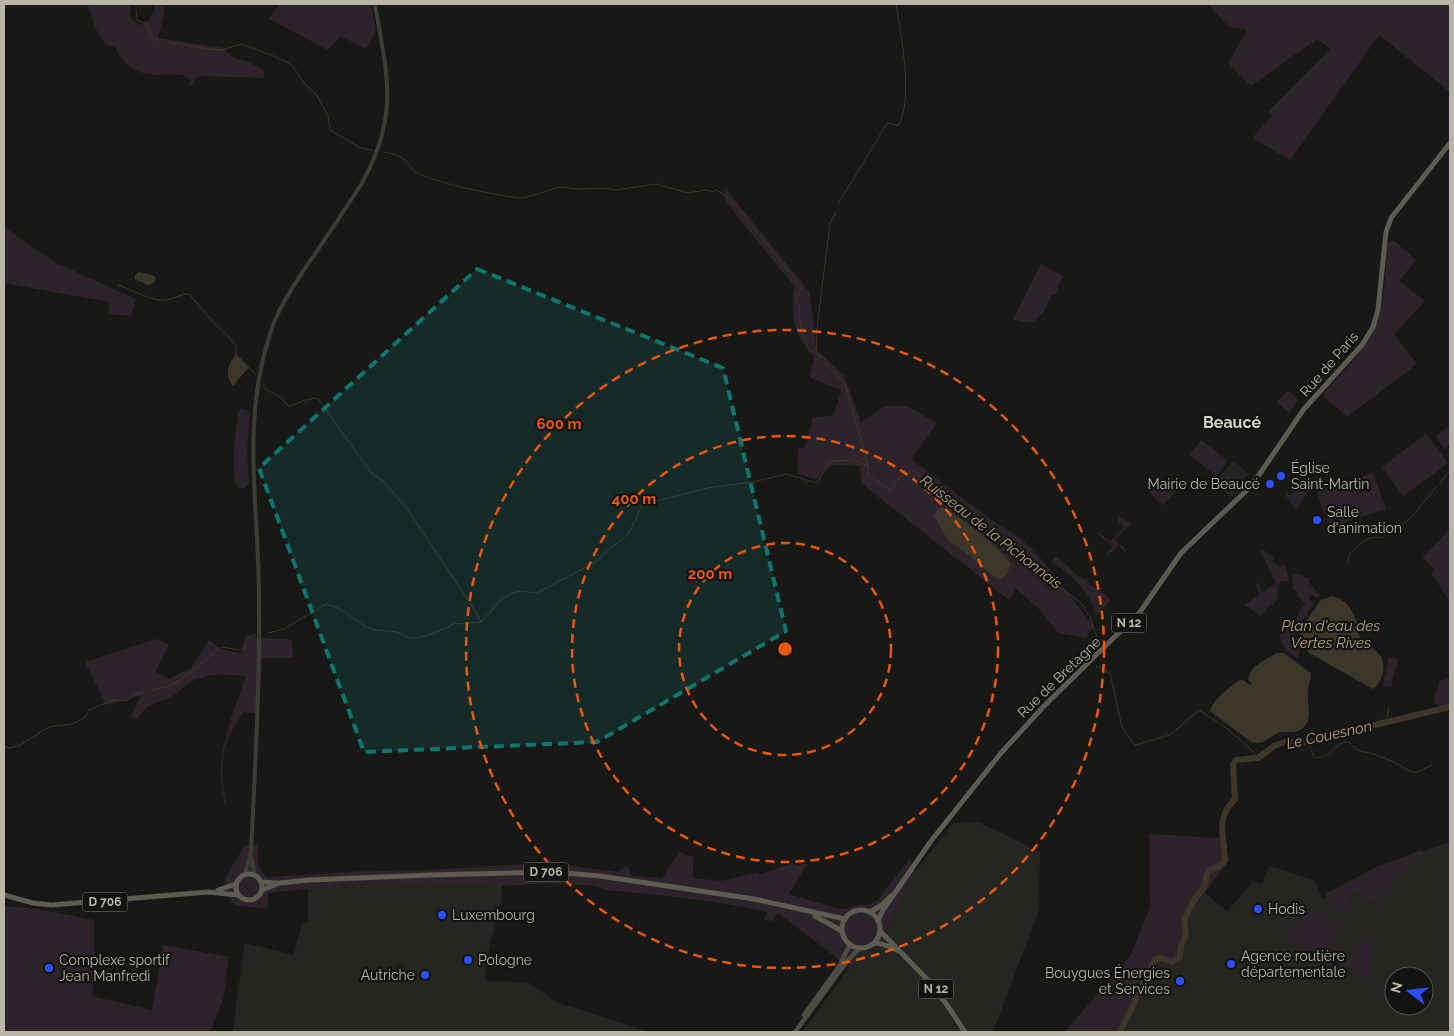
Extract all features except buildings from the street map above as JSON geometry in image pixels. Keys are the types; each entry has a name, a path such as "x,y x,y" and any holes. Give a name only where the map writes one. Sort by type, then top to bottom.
{"main road":[{"name":"Rue de Paris","path":"1258,477 1304,409 1354,355 1373,327 1378,310 1384,244 1388,225 1394,211 1450,143"},
{"name":"Rue de Bretagne","path":"878,921 883,910 905,878 945,824 1017,734 1140,612 1181,554 1258,477"},
{"name":"D 706","path":"262,890 280,884 309,880 525,872 568,873 754,899 845,919"},
{"path":"245,875 255,876 261,882 262,890 253,900 246,900 238,894 236,884 245,875"},
{"name":"Rue de Bretagne","path":"870,912 882,905 905,878"},
{"name":"D 706","path":"261,882 280,884"},
{"name":"D 706","path":"208,892 236,884"},
{"name":"D 706","path":"4,895 33,903 52,905 208,892 238,894"},
{"path":"854,911 870,912 878,921 880,931 874,943 860,948 850,944 842,931 845,919 854,911"},
{"name":"D 706","path":"808,912 842,931"},
{"name":"N 12","path":"880,931 937,991 964,1032"},
{"name":"N 12","path":"874,943 882,944 901,952"},
{"path":"794,1032 840,966 850,944"},
{"path":"794,1032 848,960 860,948"}],"street":[{"path":"255,876 251,852 259,626 259,567 252,462 255,400 269,336 282,307 362,182 373,162 381,140 388,105 388,74 375,4"},
{"path":"245,875 251,852"}],"highlighted area":[{"path":"477,269 723,368 786,631 597,742 364,752 259,468"}],"shaded area":[{"path":"87,4 131,4 130,18 139,25 151,17 155,4 165,4 158,38 224,48 233,58 246,61 263,69 265,78 201,76 195,79 192,85 189,85 190,79 183,75 153,75 139,72 126,63 115,46 109,46 100,37"},
{"path":"280,4 371,4 376,30 366,49 341,36 328,50 269,19"},
{"path":"1210,4 1450,4 1450,92 1379,35 1290,160 1252,138 1272,116 1268,112 1330,49 1317,39 1251,86 1228,63 1247,30 1229,27 1212,9"},
{"path":"726,189 810,292 816,349 844,375 861,423 884,406 907,406 937,423 911,459 990,519 1021,538 1043,561 1094,627 1086,638 1058,633 1038,608 1016,589 1009,600 861,483 860,466 833,465 816,479 797,474 798,448 804,448 813,418 834,415 841,390 810,378 814,356 806,348 797,332 793,315 794,286 724,200"},
{"path":"4,227 56,263 136,299 131,316 108,314 109,302 4,283"},
{"path":"1394,241 1416,260 1399,281 1425,301 1394,334 1417,364 1347,417 1322,395 1358,355 1375,328 1379,319 1383,298 1387,244"},
{"path":"1041,264 1063,276 1056,295 1053,294 1051,296 1045,311 1035,322 1023,322 1013,319"},
{"path":"1288,391 1299,400 1289,413 1276,402"},
{"path":"240,408 250,412 247,454 249,483 244,488 237,486 234,471 234,447"},
{"path":"1450,425 1450,444 1444,449 1435,436"},
{"path":"1426,434 1448,463 1403,496 1382,467"},
{"path":"1201,440 1228,461 1216,476 1189,455"},
{"path":"1233,461 1249,474 1243,479 1247,482 1231,497 1215,482"},
{"path":"1373,473 1386,509 1329,528 1317,492"},
{"path":"1303,474 1308,478 1309,483 1306,495 1296,510 1286,496 1287,493 1291,496 1293,493 1289,490"},
{"path":"1159,476 1176,491 1163,505 1147,490"},
{"path":"1120,517 1131,523 1115,539 1126,552 1118,545 1108,556 1106,554 1113,547 1097,533 1099,532 1110,542 1124,527 1117,520"},
{"path":"1450,528 1450,602 1431,573 1435,570 1422,557"},
{"path":"1259,549 1264,550 1274,558 1272,561 1280,567 1282,564 1286,567 1289,581 1282,581 1278,584 1278,600 1273,606 1271,604 1261,616 1245,605 1260,594 1255,585 1258,583 1263,592 1276,583"},
{"path":"1056,556 1082,579 1088,580 1087,583 1111,600 1096,616 1089,598 1079,584 1051,561"},
{"path":"1294,573 1310,579 1308,582 1318,593 1321,592 1318,598 1311,595 1309,598 1314,603 1296,631 1295,640 1300,652 1297,658 1287,651 1279,637 1291,622 1295,620 1305,603 1293,589 1292,576"},
{"path":"245,636 292,640 293,658 262,658 259,714 243,712 225,746 222,771 225,805 222,788 221,771 222,755 229,724 246,677 224,675 194,680 170,698 151,705 137,719 131,717 140,696 106,705 85,662 157,639 169,645 155,672 169,679 191,668 209,640 220,649 241,653"},
{"path":"1389,657 1398,659 1391,687 1383,685"},
{"path":"1450,678 1450,706 1439,708 1434,701 1439,681"},
{"path":"978,822 1040,852 1039,910 993,1032 802,1032 862,951 879,946 915,872 953,823"},
{"path":"1149,834 1218,838 1227,842 1226,864 1188,915 1189,937 1181,946 1182,957 1172,966 1157,958 1151,971 1144,974 1124,1032 1065,1032 1131,955 1150,907"},
{"path":"1450,842 1450,1032 1124,1032 1144,974 1151,971 1157,958 1181,946 1189,937 1188,915 1205,893 1227,911 1253,882 1262,884 1269,866 1314,880 1322,898 1380,867"},
{"path":"245,845 258,845 260,868 268,877 528,864 563,865 618,872 625,866 630,869 630,875 662,878 679,852 693,857 693,878 720,881 757,873 759,875 792,863 797,865 807,864 789,894 839,909 857,905 869,905 878,899 910,858 915,872 879,946 862,951 850,968 778,913 772,921 764,920 767,912 706,901 604,890 597,886 548,883 502,886 358,884 268,893 268,908 264,909 235,905 224,892 226,876"},
{"path":"1422,850 1424,855 1410,866 1403,876 1399,875 1386,895 1382,892 1380,904 1355,890 1340,915 1328,904 1327,893 1378,866"},
{"path":"358,884 502,886 500,917 494,928 485,965 485,981 528,982 556,1002 649,1032 233,1032 245,943 294,955 302,922 308,921 308,889"},
{"name":"Complexe sportif Jean Manfredi","path":"4,906 37,909 94,920 92,996 152,1010 163,945 229,957 223,1000 210,1032 4,1032"},
{"path":"1314,906 1344,928 1321,962 1284,936"},
{"path":"1365,936 1373,947 1369,978 1346,965"}],"water":[{"path":"138,272 153,275 156,278 154,283 147,285 135,279"},
{"path":"236,354 249,367 233,386 230,382 228,370"},
{"path":"942,507 968,524 1000,551 1011,564 1007,574 1001,579 995,578 947,539 934,515"},
{"name":"Plan d'eau des Vertes Rives","path":"1332,596 1337,597 1348,606 1355,618 1362,640 1379,654 1382,659 1383,672 1378,684 1373,689 1309,653 1301,642 1300,634 1304,624 1321,600"},
{"path":"1277,653 1283,653 1311,673 1308,690 1309,713 1307,723 1300,730 1279,733 1262,742 1251,742 1210,711 1218,698 1239,680 1243,680 1250,685 1252,684 1248,679 1252,670 1259,663"}],"waterway":[{"path":"838,204 886,125 889,123 898,126 903,115 906,84 905,67 896,4"},
{"name":"Ruisseau de la Pichonnais","path":"136,9 137,20 146,24 154,38 160,41"},
{"name":"Ruisseau de la Pichonnais","path":"166,42 222,50 241,44 287,62 294,68 304,83 316,94 328,116 330,130 359,147 373,151"},
{"name":"Ruisseau de la Pichonnais","path":"384,152 401,157 417,173 430,178 468,189 518,198 524,198 560,187 616,190 656,184 688,193 706,190 713,192 715,190 722,193 738,208 802,288 797,294 796,302 800,305 800,323 810,352"},
{"name":"Ruisseau de la Pichonnais","path":"836,213 830,223 817,328 816,353 825,359 827,365 845,384 868,466 867,474 891,491 897,480 911,469 933,490 964,514 1043,570 1057,585 1081,603 1090,617 1099,643 1087,656 1088,658"},
{"path":"118,285 161,300 189,294 230,338 236,346 236,355"},
{"path":"248,367 256,375"},
{"path":"264,383 264,388 280,397 287,405 291,406 316,398 319,400 372,474 383,481 409,511 481,622"},
{"path":"268,633 284,629 326,604 341,610 367,627 375,630 397,632 411,638 427,635 455,623 481,622 502,599 510,594 520,591 537,593 592,564 629,533 642,505 707,488 753,482 786,474 817,483 830,461 854,460 868,466"},
{"path":"1440,483 1450,471"},
{"path":"1388,536 1413,516 1436,487"},
{"path":"1349,562 1348,556 1364,541 1378,537 1383,538"},
{"path":"152,690 170,686 182,679 222,647 239,650 245,648 246,639 251,635 255,635"},
{"name":"Ruisseau de la Pichonnais","path":"1096,666 1110,673 1122,727 1135,745 1170,735 1199,710 1238,738 1258,758"},
{"path":"4,747 10,748 20,745 49,727 72,724 84,718 89,710 113,700 126,701 142,692"},
{"path":"1386,723 1389,707"},
{"name":"Le Couesnon","path":"1120,1032 1155,959 1161,958 1172,962 1180,957 1181,946 1186,935 1184,920 1195,899 1204,888 1207,874 1211,869 1216,868 1225,861 1222,828 1225,813 1235,799 1233,765 1236,760 1258,758 1274,746 1287,741 1296,743 1309,742 1450,707"},
{"path":"1308,742 1314,757 1319,758 1343,742 1348,741 1357,750 1394,762 1411,772 1418,772 1432,765"}],"place":[{"name":"Église Saint-Martin","path":"1281,476"},
{"name":"Mairie de Beaucé","path":"1270,484"},
{"name":"Salle d'animation","path":"1317,520"},
{"name":"Hodis","path":"1258,909"},
{"name":"Luxembourg","path":"442,915"},
{"name":"Pologne","path":"468,960"},
{"name":"Agence routière départementale","path":"1231,964"},
{"name":"Complexe sportif Jean Manfredi","path":"49,968"},
{"name":"Autriche","path":"425,975"},
{"name":"Bouygues Énergies et Services","path":"1180,981"}],"district":[{"name":"Beaucé","path":"1232,422"}]}
